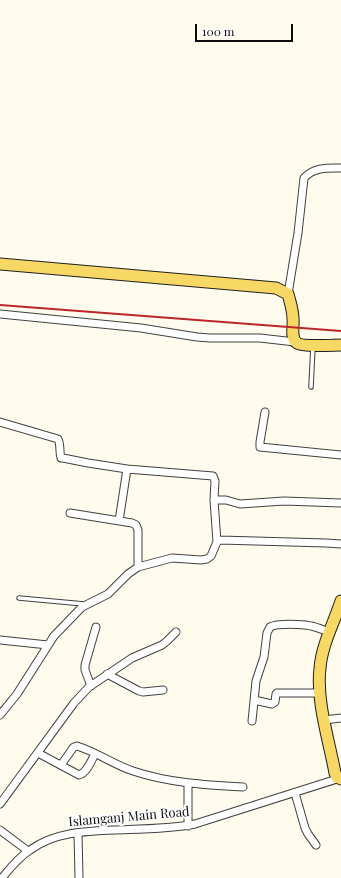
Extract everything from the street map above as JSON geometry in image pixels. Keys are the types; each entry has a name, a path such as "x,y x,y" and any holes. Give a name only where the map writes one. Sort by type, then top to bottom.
{"main road":[{"path":"0,264 282,290 288,294 293,317 294,337 297,344 313,346 341,345"},
{"path":"340,778 335,773 324,720 320,693 320,668 324,647 329,632 339,613 341,601"}],"street":[{"path":"288,294 298,233 304,178 308,173 319,169 341,168"},
{"path":"0,314 141,328 197,337 260,338 295,342"},
{"path":"265,412 260,447 341,455"},
{"path":"0,422 58,439 60,442 61,458 127,469 213,476 215,481 214,500 217,542 211,556 207,559 172,558 138,568 128,574 108,594 78,611 60,629 17,694 0,715"},
{"path":"119,521 127,469"},
{"path":"214,500 240,504 284,501 341,503"},
{"path":"70,513 132,523 137,527 138,568"},
{"path":"217,542 223,540 341,544"},
{"path":"252,721 258,674 264,657 267,633 270,627 276,624 309,625 329,632"},
{"path":"91,686 85,664 96,627"},
{"path":"0,804 74,704 91,686 136,656 162,645 176,632"},
{"path":"0,640 48,645"},
{"path":"107,674 139,691 163,690"},
{"path":"254,700 273,704 277,693 320,693"},
{"path":"324,720 341,718"},
{"path":"61,765 73,748 79,746 133,771 172,781 203,785 243,787"},
{"path":"38,753 81,775 86,771 95,754"},
{"name":"Islamganj Main Road","path":"2,878 19,858 28,851 51,839 69,834 92,831 157,829 188,826 231,814 340,778"},
{"path":"188,783 188,826"},
{"path":"295,793 305,828 316,845"},
{"path":"0,830 28,851"},
{"path":"78,833 79,878"}],"lane":[{"path":"311,387 313,346"},
{"path":"19,598 87,605"}],"railway":[{"path":"0,305 341,331"}]}
